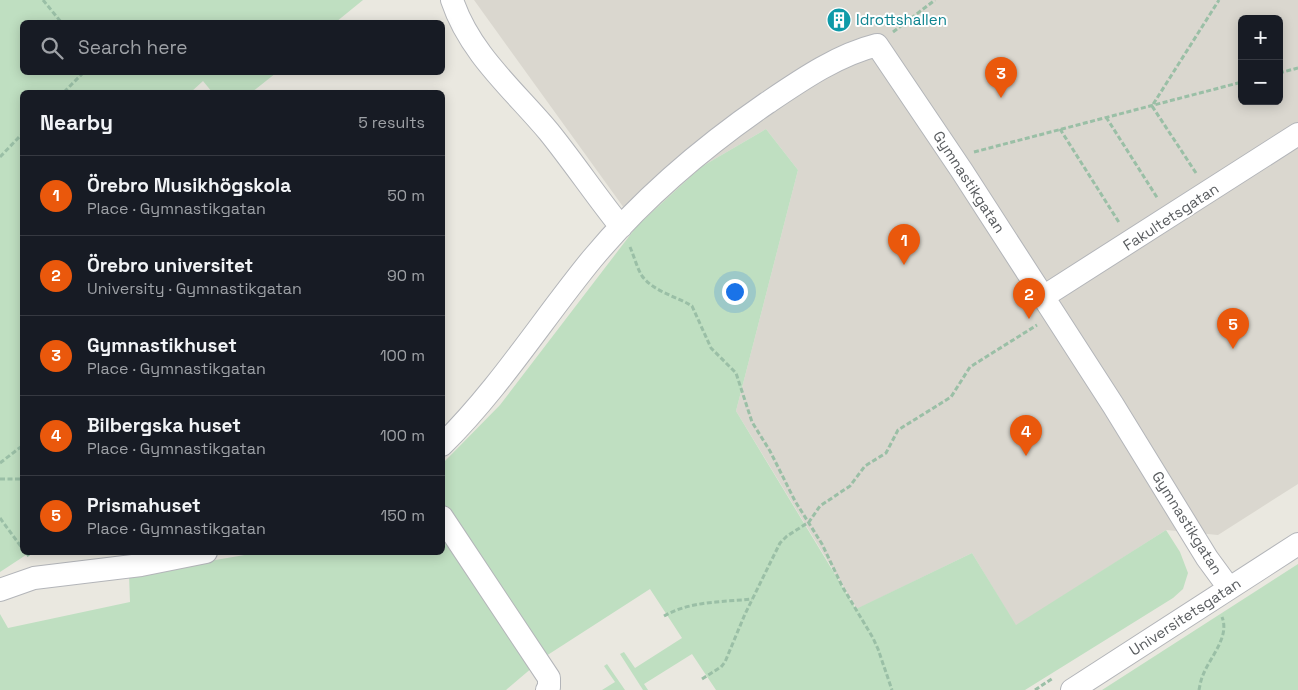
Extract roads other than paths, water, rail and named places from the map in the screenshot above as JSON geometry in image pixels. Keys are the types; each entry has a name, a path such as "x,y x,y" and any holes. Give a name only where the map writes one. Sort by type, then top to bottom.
{"street":[{"path":"445,440 504,373 592,259 620,227 549,133 500,78 468,36 452,0"},
{"name":"Gymnastikgatan","path":"620,227 700,152 738,123 820,69 858,50 877,45 953,157 1114,405 1207,558 1220,593"},
{"name":"Fakultetsgatan","path":"1048,306 1131,242 1298,134"},
{"path":"445,523 548,678 549,687 547,690"},
{"name":"Universitetsgatan","path":"1072,690 1298,544"},
{"path":"0,590 34,578 142,564 190,555"}],"place":[{"name":"Idrottshallen","path":"839,20"},
{"name":"Gymnastikhuset","path":"1001,98"},
{"name":"Örebro Musikhögskola","path":"904,265"},
{"name":"Örebro universitet","path":"1029,319"},
{"name":"Prismahuset","path":"1233,349"},
{"name":"Bilbergska huset","path":"1026,456"}]}
